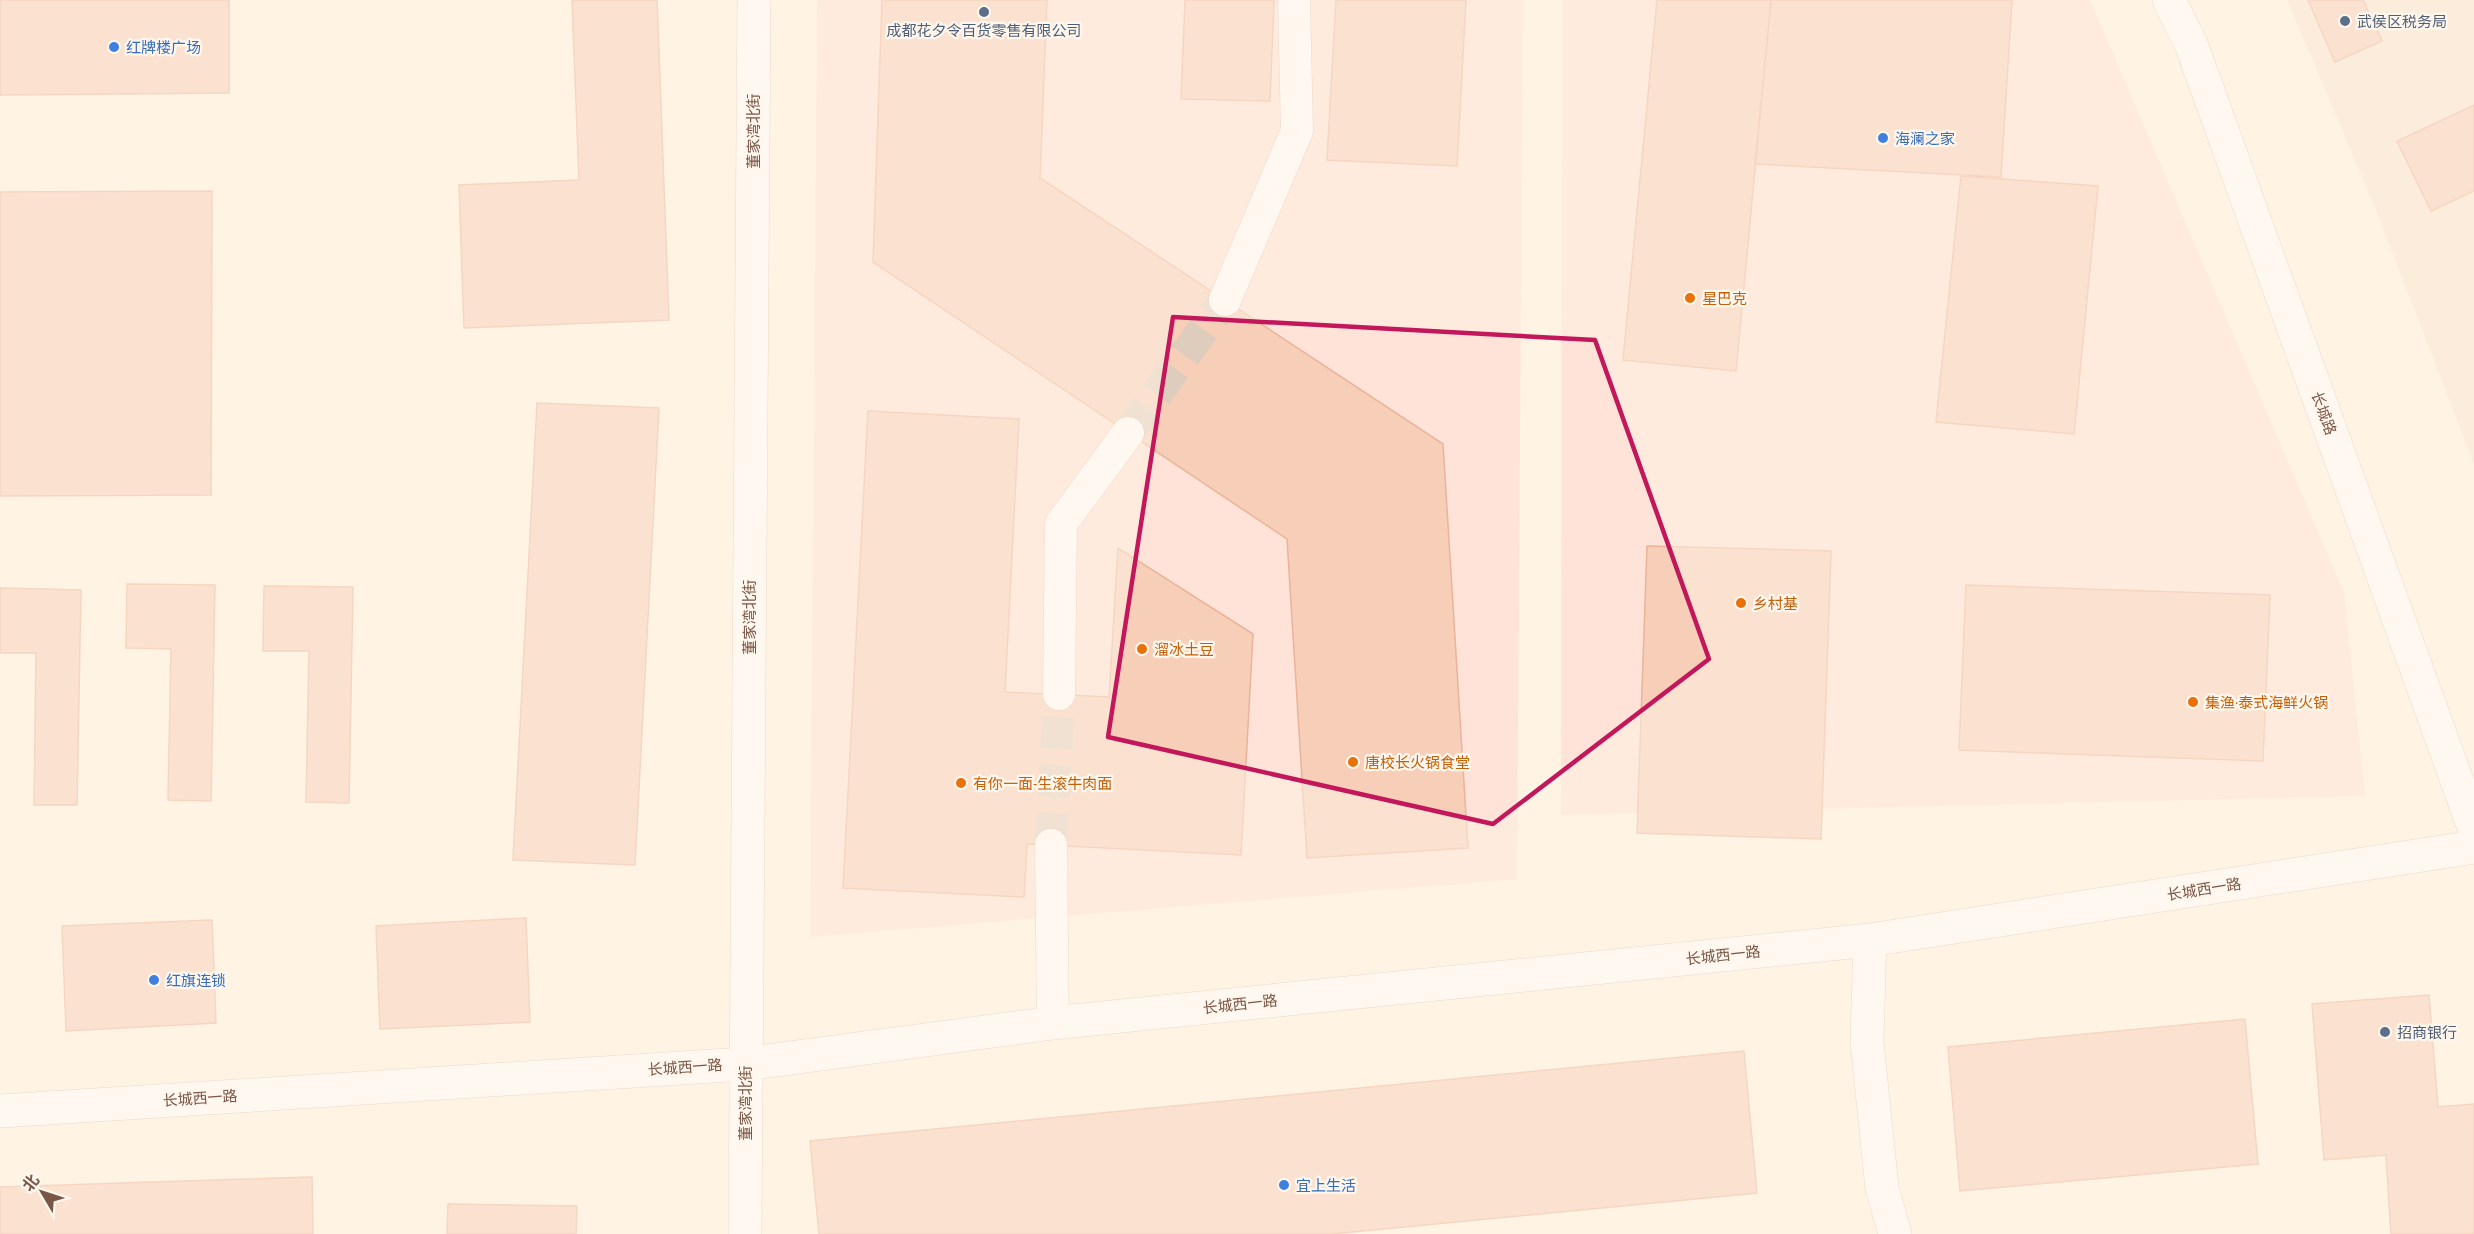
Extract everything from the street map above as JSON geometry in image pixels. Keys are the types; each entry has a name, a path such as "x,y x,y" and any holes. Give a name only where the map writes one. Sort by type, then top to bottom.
{"street":[{"name":"董家湾北街","path":"745,1234 754,0"},
{"path":"1226,300 1297,131 1294,0"},
{"name":"长城路","path":"2169,0 2191,44 2474,828"},
{"path":"1059,694 1061,524 1128,433"},
{"path":"1051,845 1053,1023"},
{"name":"长城西一路","path":"0,1111 745,1064 1053,1023 1870,940 2474,847"},
{"path":"1870,940 1868,1042 1882,1188 1895,1234"}],"highlighted area":[{"path":"1173,317 1595,340 1709,659 1493,824 1108,737"}],"shaded area":[{"path":"817,0 1523,0 1517,879 810,937"},
{"path":"1562,0 2090,0 2344,593 2365,796 1561,815"},
{"path":"2287,0 2474,0 2474,464 2374,205"}],"building":[{"name":"红牌楼广场","path":"0,0 229,0 229,93 0,95"},
{"path":"572,0 657,0 669,320 464,328 459,185 579,180"},
{"path":"882,0 1047,0 1040,178 1443,444 1468,848 1307,858 1287,539 873,262"},
{"path":"1185,0 1274,0 1270,101 1181,99"},
{"path":"1336,0 1466,0 1457,166 1327,160"},
{"path":"1657,0 1771,0 1736,371 1623,360"},
{"path":"1771,0 2012,0 2001,177 1755,164"},
{"name":"武侯区税务局","path":"2308,0 2363,0 2382,41 2335,62"},
{"path":"2474,105 2474,191 2431,211 2397,141"},
{"path":"1961,176 2098,186 2074,434 1936,422"},
{"path":"212,191 211,495 0,496 0,192"},
{"path":"537,403 659,408 635,865 513,860"},
{"path":"868,411 1019,419 1005,692 1109,697 1118,548 1253,634 1241,855 1027,844 1024,897 843,888"},
{"path":"1647,546 1831,551 1821,839 1637,833"},
{"path":"127,584 215,585 211,801 168,800 171,649 126,648"},
{"path":"1966,585 2270,595 2263,761 1959,750"},
{"path":"264,586 353,587 349,803 306,802 309,651 263,651"},
{"path":"0,588 81,590 77,805 34,805 36,653 0,653"},
{"path":"526,918 530,1022 380,1029 376,926"},
{"path":"212,920 216,1023 66,1031 62,926"},
{"path":"2429,995 2438,1107 2474,1104 2474,1234 2391,1234 2386,1155 2324,1160 2312,1004"},
{"path":"2245,1019 2258,1164 1960,1191 1948,1047"},
{"path":"1744,1051 1757,1193 1332,1234 819,1234 810,1141"},
{"path":"312,1177 313,1234 0,1234 0,1187"},
{"path":"448,1204 577,1206 576,1234 447,1234"}],"tunnel":[{"path":"1128,433 1225,300"},
{"path":"1051,845 1059,694"}],"place":[{"name":"成都花夕令百货零售有限公司","path":"984,12"},
{"name":"武侯区税务局","path":"2345,21"},
{"name":"红牌楼广场","path":"114,47"},
{"name":"海澜之家","path":"1883,138"},
{"name":"星巴克","path":"1690,298"},
{"name":"乡村基","path":"1741,603"},
{"name":"溜冰土豆","path":"1142,649"},
{"name":"集渔·泰式海鲜火锅","path":"2193,702"},
{"name":"唐校长火锅食堂","path":"1353,762"},
{"name":"有你一面-生滚牛肉面","path":"961,783"},
{"name":"红旗连锁","path":"154,980"},
{"name":"招商银行","path":"2385,1032"},
{"name":"宜上生活","path":"1284,1185"}]}
